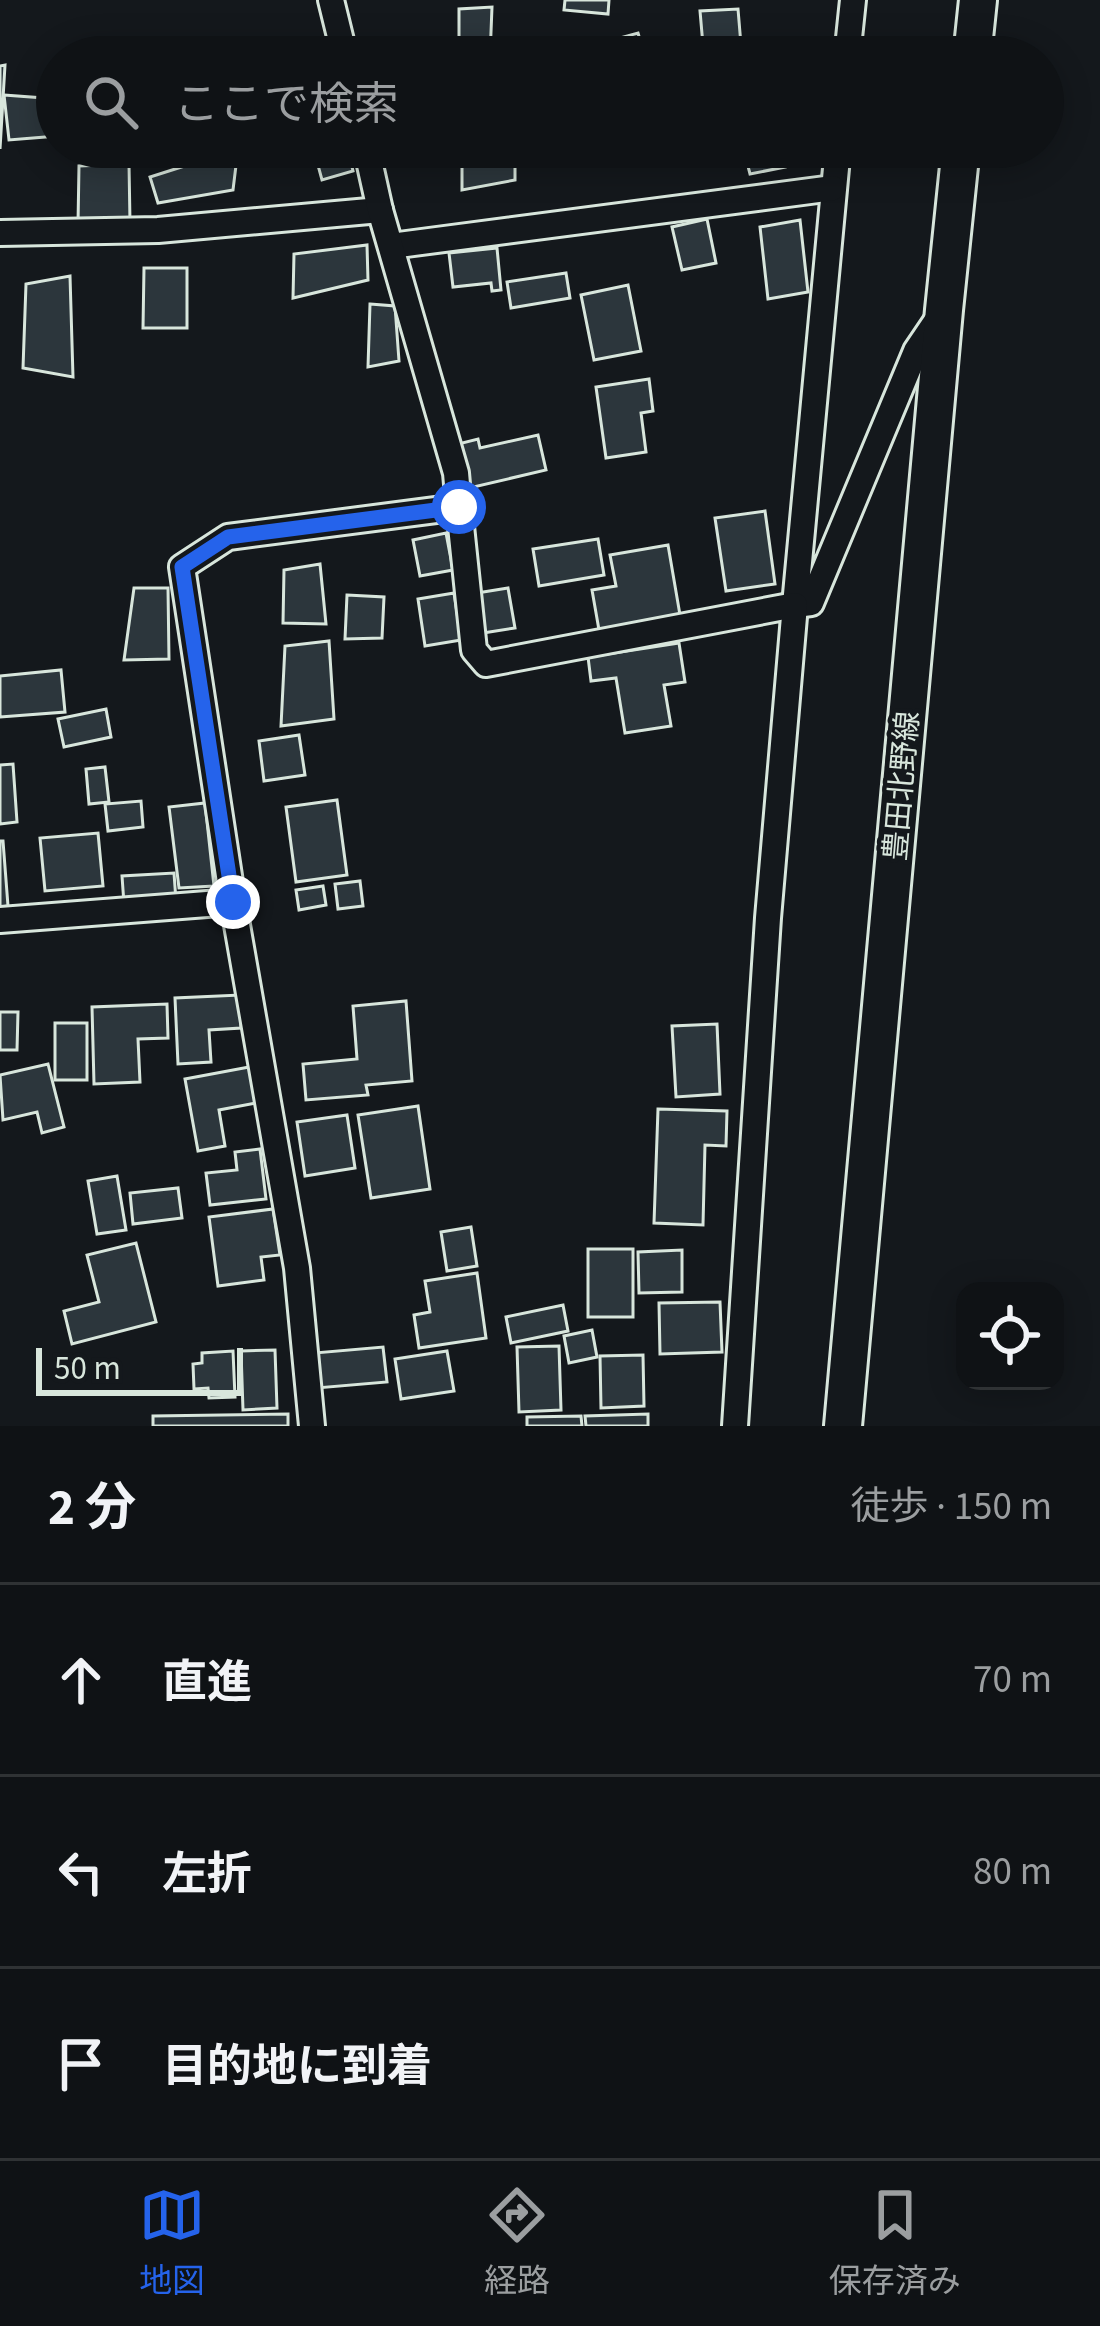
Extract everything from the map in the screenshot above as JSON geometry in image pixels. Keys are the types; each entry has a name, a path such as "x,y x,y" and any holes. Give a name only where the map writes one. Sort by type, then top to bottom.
{"main road":[{"path":"974,36 978,0"},
{"name":"豊田北野線","path":"843,1426 959,168"}],"street":[{"path":"331,0 339,36"},
{"path":"849,36 853,0"},
{"path":"371,168 456,472 474,650 486,664 811,603 916,351 944,310"},
{"path":"736,1426 768,918 835,168"},
{"path":"391,246 833,188"},
{"path":"0,232 158,230 380,210"},
{"path":"311,1426 297,1268 233,902 182,567 228,537 459,507"},
{"path":"0,920 233,902"}],"building":[{"path":"565,0 609,0 608,14 564,10"},
{"path":"492,7 491,36 459,36 459,9"},
{"path":"738,9 740,36 702,36 700,11"},
{"path":"5,65 0,149 0,66"},
{"path":"4,95 36,97 36,138 9,140"},
{"path":"79,168 129,168 130,222 78,224"},
{"path":"178,168 236,168 233,190 158,203 150,177"},
{"path":"319,168 352,168 353,171 322,180"},
{"path":"462,168 515,168 515,180 462,190"},
{"path":"748,168 780,168 750,174"},
{"path":"707,219 716,263 682,270 672,227"},
{"path":"800,220 808,292 768,299 760,227"},
{"path":"367,245 368,280 293,298 294,254"},
{"path":"497,248 501,290 492,291 491,283 453,287 449,253"},
{"path":"144,268 187,268 187,328 143,328"},
{"path":"566,273 570,298 511,308 507,282"},
{"path":"70,276 73,377 23,368 26,284"},
{"path":"628,285 641,351 594,360 581,295"},
{"path":"370,304 395,306 399,361 368,367"},
{"path":"649,379 653,411 641,413 646,452 606,458 596,387"},
{"path":"538,435 546,470 465,489 454,445 478,439 480,448"},
{"path":"765,511 775,584 726,591 715,518"},
{"path":"446,533 453,570 420,576 413,540"},
{"path":"598,539 604,575 539,586 533,549"},
{"path":"668,545 680,615 599,630 592,590 616,586 610,555"},
{"path":"320,564 326,624 283,623 284,570"},
{"path":"134,588 168,588 169,659 124,660"},
{"path":"508,588 515,628 483,633 477,593"},
{"path":"454,593 461,640 425,646 418,599"},
{"path":"347,595 384,597 382,638 345,639"},
{"path":"329,641 334,719 281,726 285,646"},
{"path":"679,643 685,682 664,685 671,726 625,733 616,678 591,681 588,657"},
{"path":"61,670 65,712 0,717 0,676"},
{"path":"106,709 111,737 64,747 58,719"},
{"path":"299,735 305,775 264,781 259,741"},
{"path":"13,764 17,822 0,824 0,765"},
{"path":"105,767 109,802 89,804 86,769"},
{"path":"337,800 347,875 296,882 286,807"},
{"path":"141,801 143,827 108,831 105,804"},
{"path":"205,803 214,886 179,888 169,807"},
{"path":"98,833 103,886 45,891 40,838"},
{"path":"0,841 8,906 0,907"},
{"path":"174,873 176,901 124,904 122,876"},
{"path":"360,881 363,906 338,909 335,884"},
{"path":"323,886 326,905 299,910 296,890"},
{"path":"240,995 241,1028 209,1030 211,1062 178,1064 175,998"},
{"path":"406,1001 412,1081 366,1085 368,1095 306,1100 303,1064 357,1059 353,1006"},
{"path":"167,1004 168,1038 138,1039 140,1082 94,1084 92,1007"},
{"path":"0,1012 18,1012 17,1050 0,1050"},
{"path":"55,1023 87,1023 87,1080 55,1080"},
{"path":"717,1024 720,1094 676,1097 672,1026"},
{"path":"48,1064 64,1127 42,1133 37,1112 3,1120 0,1075"},
{"path":"249,1067 256,1103 219,1110 225,1146 198,1151 185,1079"},
{"path":"418,1106 430,1189 371,1198 358,1115"},
{"path":"658,1109 727,1111 726,1146 705,1145 703,1225 654,1223"},
{"path":"347,1115 355,1168 305,1176 297,1122"},
{"path":"260,1149 266,1199 210,1205 206,1173 237,1170 235,1152"},
{"path":"117,1176 126,1230 97,1234 88,1181"},
{"path":"178,1188 182,1218 133,1224 130,1193"},
{"path":"273,1209 280,1255 261,1257 264,1280 218,1286 209,1217"},
{"path":"471,1227 477,1266 447,1271 441,1232"},
{"path":"136,1243 156,1322 72,1344 64,1311 99,1302 87,1255"},
{"path":"588,1249 633,1249 633,1317 588,1317"},
{"path":"682,1250 682,1292 639,1293 638,1252"},
{"path":"477,1273 486,1338 419,1348 414,1315 430,1312 425,1281"},
{"path":"720,1302 722,1352 660,1354 659,1303"},
{"path":"563,1305 568,1331 511,1343 506,1317"},
{"path":"592,1330 597,1357 569,1363 564,1336"},
{"path":"559,1346 561,1410 519,1412 517,1347"},
{"path":"383,1347 387,1382 317,1388 314,1353"},
{"path":"275,1350 277,1408 243,1410 241,1351"},
{"path":"233,1351 235,1397 209,1398 208,1388 194,1389 193,1364 202,1363 202,1353"},
{"path":"447,1351 454,1391 401,1399 395,1359"},
{"path":"643,1355 644,1406 601,1408 600,1356"},
{"path":"288,1414 288,1426 153,1426 153,1416"},
{"path":"648,1414 648,1426 586,1426 585,1416"},
{"path":"581,1416 582,1426 527,1426 527,1417"}],"route":[{"path":"233,902 182,567 228,537 459,507"}]}
